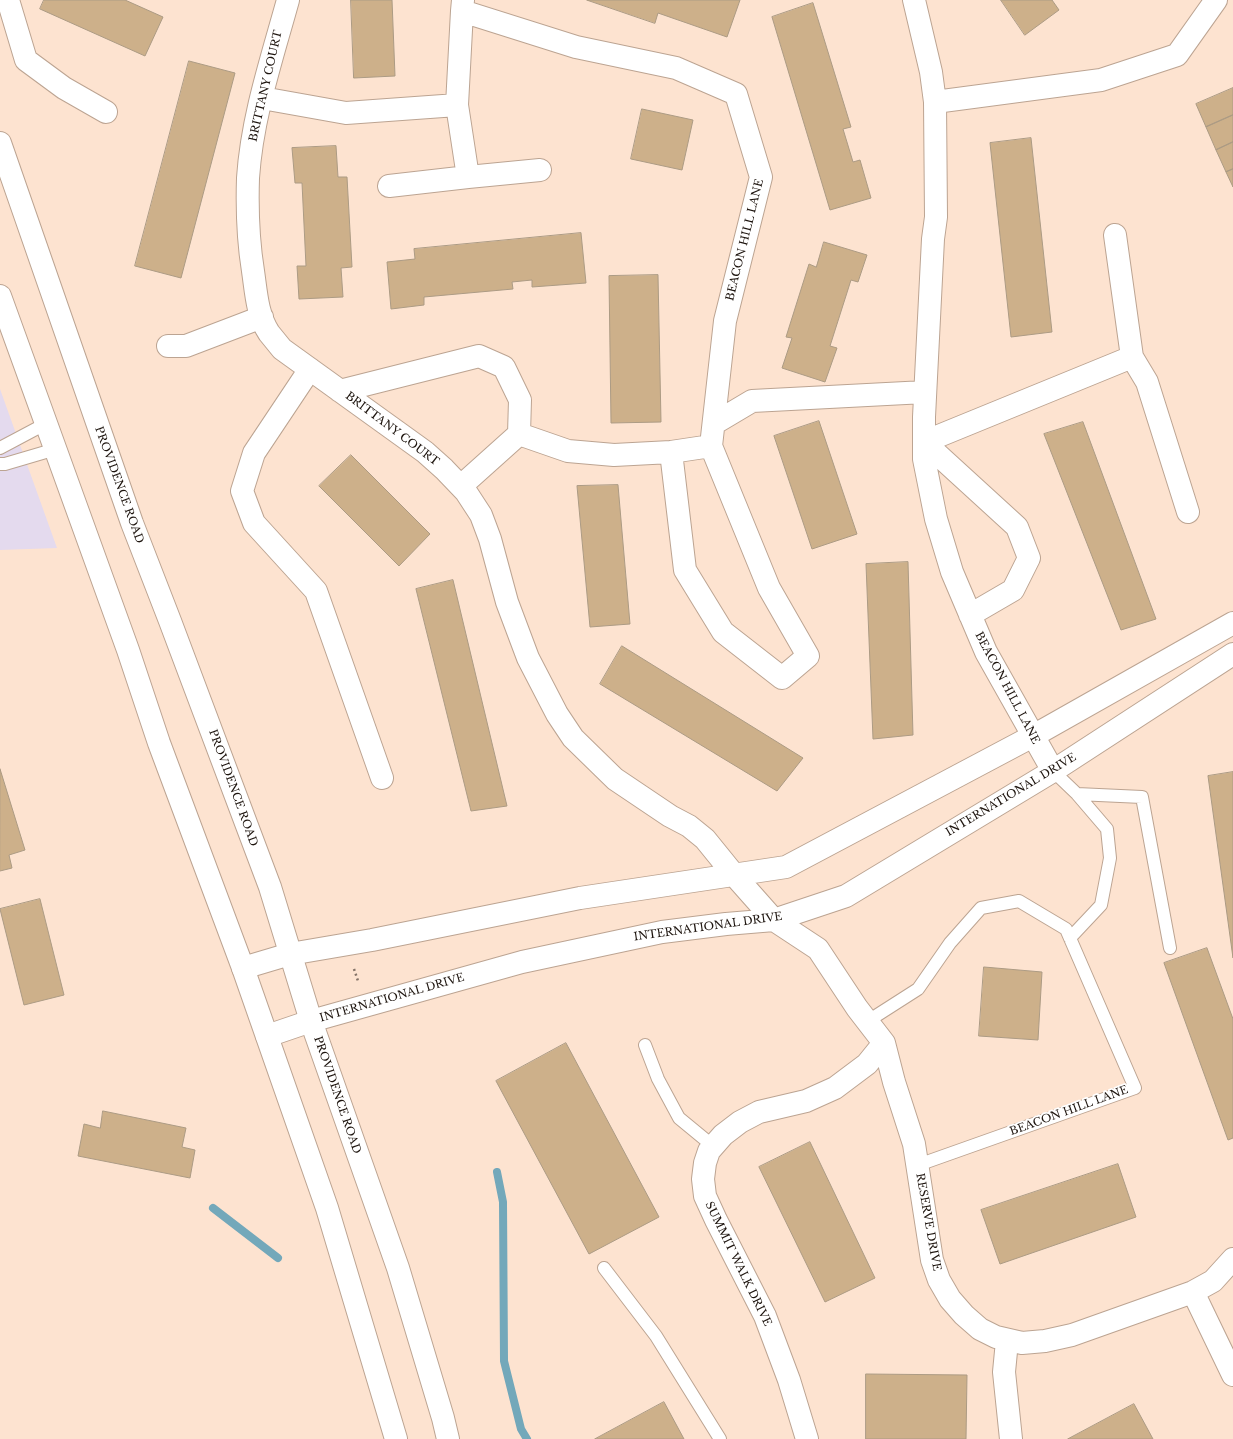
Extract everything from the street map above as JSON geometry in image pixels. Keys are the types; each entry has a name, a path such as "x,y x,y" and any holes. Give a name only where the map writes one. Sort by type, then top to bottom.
{"street":[{"path":"8,0 26,60 64,88 106,112"},
{"name":"BRITTANY COURT","path":"288,0 262,98 252,146 248,176 248,240 260,311 268,332 282,349 425,452 461,486 480,515 490,539 507,602 528,658 557,714 573,738 615,779 670,816 689,826 705,839 734,876 774,920"},
{"name":"BEACON HILL LANE","path":"914,0 935,102 936,217 933,239 925,392 924,459 936,519 952,572 986,652 1053,771"},
{"path":"935,102 1102,80 1177,55 1216,0"},
{"path":"463,6 457,105 468,177"},
{"name":"BEACON HILL LANE","path":"463,6 576,47 676,68 736,94 761,176 725,321 715,423 711,446"},
{"path":"262,98 346,113 457,105"},
{"name":"PROVIDENCE ROAD","path":"0,143 132,523 270,887 312,1021 398,1268 448,1439"},
{"path":"389,186 540,170"},
{"path":"1115,235 1132,357 1147,382 1188,512"},
{"path":"0,296 128,650 159,743 243,968 327,1208 396,1439"},
{"path":"168,346 186,346 262,317"},
{"path":"340,391 479,356 504,367 520,400 519,434 461,486"},
{"path":"970,615 1013,590 1029,558 1017,527 924,442 1132,357"},
{"path":"310,369 254,453 242,491 254,523 316,591 382,778"},
{"path":"715,423 752,401 925,392"},
{"path":"519,434 568,451 614,455 671,452 711,446 769,588 808,656 782,678 723,632 685,570 671,452"},
{"path":"243,968 290,954 372,940 580,898 786,867 1033,736 1233,624"},
{"name":"INTERNATIONAL DRIVE","path":"267,1036 312,1021 522,962 662,932 774,920 846,896 1053,771 1233,654"},
{"name":"RESERVE DRIVE","path":"774,920 818,949 884,1043 894,1082 914,1144 932,1260 939,1280 950,1299 964,1315 980,1329 996,1337 1022,1343 1045,1341 1072,1335 1193,1292 1213,1281 1233,1259"},
{"name":"SUMMIT WALK DRIVE","path":"807,1439 789,1380 765,1316 705,1196 703,1179 705,1163 709,1151 713,1146 723,1135 740,1122 759,1112 806,1101 835,1088 867,1064 884,1043"},
{"path":"1193,1292 1233,1375"},
{"path":"1008,1341 1004,1372 1011,1439"}],"lane":[{"path":"0,448 47,423"},
{"path":"0,464 5,464 56,449"},
{"path":"868,1022 918,989 950,943 981,908 1019,901 1066,929 1070,938 1102,905 1110,858 1107,829 1077,794 1053,771"},
{"path":"1077,794 1142,797 1170,948"},
{"name":"BEACON HILL LANE","path":"918,1165 1135,1088 1070,938"},
{"path":"645,1045 658,1079 679,1118 713,1146"},
{"path":"604,1268 656,1336 720,1439"}],"path":[{"path":"352,965 359,983"}],"shaded area":[{"path":"0,389 57,548 0,550"}],"building":[{"path":"44,0 125,0 163,17 145,56 40,9"},
{"path":"351,0 392,0 395,76 354,78"},
{"path":"587,0 740,0 727,37 658,13 655,23"},
{"path":"1001,0 1052,0 1059,10 1025,35"},
{"path":"813,3 851,127 843,129 853,162 860,160 871,198 830,210 772,17"},
{"path":"189,61 235,73 181,278 135,266"},
{"path":"1233,88 1233,115 1206,127 1196,104"},
{"path":"642,109 693,120 682,170 631,159"},
{"path":"1233,115 1233,142 1216,150 1206,127"},
{"path":"1031,138 1052,332 1011,337 990,143"},
{"path":"1233,142 1233,169 1226,172 1216,150"},
{"path":"336,146 338,177 347,177 352,267 341,268 343,297 299,299 297,266 306,266 302,183 295,183 292,148"},
{"path":"1233,169 1233,187 1226,172"},
{"path":"581,233 586,283 532,287 532,280 512,282 513,289 424,297 424,305 391,309 387,262 415,259 414,249"},
{"path":"824,242 867,255 858,282 851,280 830,346 837,348 825,382 782,368 792,338 786,337 809,264 816,267"},
{"path":"658,275 661,422 611,423 609,276"},
{"path":"819,421 857,534 812,549 774,436"},
{"path":"1083,422 1156,619 1121,630 1044,434"},
{"path":"351,455 430,534 399,566 319,486"},
{"path":"618,485 630,624 590,627 577,486"},
{"path":"908,562 913,735 873,739 866,564"},
{"path":"453,580 507,806 471,811 416,589"},
{"path":"622,646 803,758 777,791 600,684"},
{"path":"0,769 25,850 9,855 12,868 0,871"},
{"path":"1233,772 1233,958 1208,776"},
{"path":"40,899 64,995 24,1005 0,909"},
{"path":"1207,948 1233,1019 1233,1138 1228,1140 1164,963"},
{"path":"984,967 1042,972 1038,1040 979,1036"},
{"path":"566,1043 659,1217 589,1254 496,1081"},
{"path":"103,1111 186,1128 182,1147 195,1150 190,1178 78,1156 84,1124 100,1128"},
{"path":"810,1142 875,1278 825,1302 759,1167"},
{"path":"1118,1164 1136,1217 1000,1264 981,1210"},
{"path":"866,1374 967,1375 966,1439 866,1439"},
{"path":"664,1402 684,1439 595,1439"},
{"path":"1134,1404 1153,1439 1068,1439"}],"waterway":[{"path":"497,1172 503,1202 504,1361 521,1429 527,1439"},
{"path":"213,1208 278,1258"}]}
